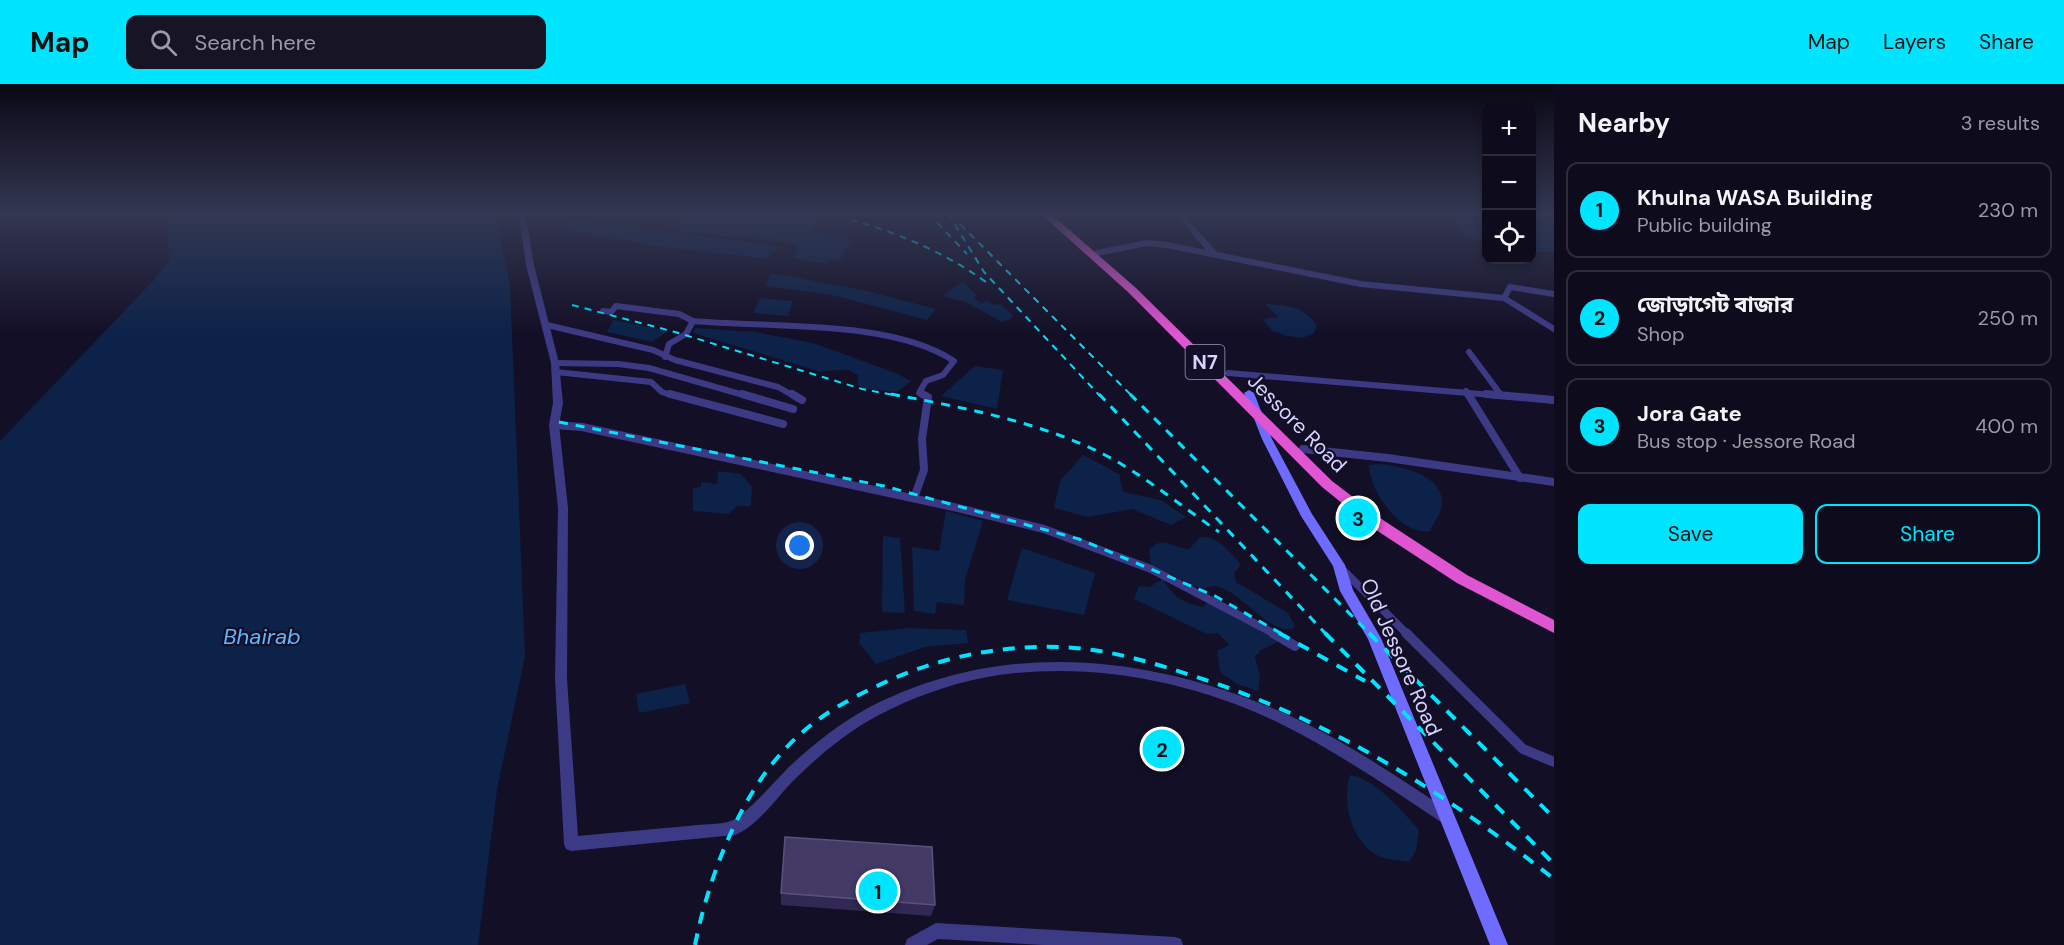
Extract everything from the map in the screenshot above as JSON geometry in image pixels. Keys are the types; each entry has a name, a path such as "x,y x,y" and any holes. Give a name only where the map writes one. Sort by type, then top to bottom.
{"highway":[{"name":"Jessore Road","path":"1090,253 1132,290 1327,484 1364,513 1462,579 1554,627"},
{"name":"Jessore Road","path":"1097,253 1249,393 1364,513"}],"main road":[{"name":"Old Jessore Road","path":"1249,393 1307,516 1339,566 1347,591 1374,638 1402,713 1439,793 1446,817 1499,945"}],"street":[{"path":"528,253 547,325 555,367 558,403 554,425 563,507 561,679 571,844 735,828 756,813 787,778 831,739 874,711 922,689 975,673 1029,666 1086,665 1142,673 1209,689 1271,714 1334,745 1446,817"},
{"path":"1209,253 1281,270 1361,284 1504,298 1554,329"},
{"path":"1504,298 1507,288 1510,287 1554,294"},
{"path":"603,311 611,312 616,306 679,314 693,321 746,326 801,326 866,332 936,349 949,356 954,361 950,370 943,378 926,381 919,393 928,397 922,439 924,470 914,498"},
{"path":"665,357 666,346 672,338 686,334 693,321"},
{"path":"547,325 653,350 665,357 778,387 802,400"},
{"path":"1469,352 1501,395"},
{"path":"555,367 618,364 649,368 793,409"},
{"path":"555,367 651,382 662,392 783,424"},
{"path":"1228,373 1554,400"},
{"path":"1466,391 1520,478"},
{"path":"554,425 582,428 959,507 1100,548 1210,595 1295,646"},
{"path":"1303,449 1388,458 1554,482"},
{"path":"1339,566 1522,749 1554,762"},
{"path":"913,945 936,931 1175,945"}],"water":[{"name":"Bhairab","path":"169,253 503,253 510,285 525,656 497,790 478,945 0,945 0,441 154,280 169,260"},
{"path":"717,253 772,253 767,259"},
{"path":"795,253 844,253 840,260 831,260 826,264 793,258"},
{"path":"771,273 863,290 936,309 927,320 832,295 766,286"},
{"path":"962,282 977,295 973,298 981,303 987,301 994,305 1000,304 1013,315 1011,319 1002,322 965,302 943,296"},
{"path":"760,298 793,301 788,316 753,313"},
{"path":"1265,304 1300,310 1317,325 1314,333 1303,338 1272,331 1263,319 1278,317"},
{"path":"613,320 668,331 652,342 607,332"},
{"path":"696,328 756,332 813,343 896,373 911,381 897,392 866,389 858,385 858,375 848,370 818,371 696,334 693,332"},
{"path":"975,366 1003,370 997,409 941,396"},
{"path":"1083,455 1119,474 1123,492 1161,500 1186,517 1171,525 1132,509 1088,517 1054,508 1060,481"},
{"path":"1380,464 1410,470 1429,479 1437,486 1442,505 1430,531 1419,531 1408,526 1389,510 1374,487 1370,476 1369,465"},
{"path":"718,471 741,474 752,487 751,506 737,506 729,514 693,511 693,488 701,487 701,482 717,484"},
{"path":"946,511 983,521 965,580 964,605 937,602 935,614 914,611 912,547 939,551"},
{"path":"883,536 900,538 905,613 882,612"},
{"path":"1200,537 1213,539 1228,550 1241,565 1234,573 1236,582 1288,613 1295,626 1292,629 1283,629 1264,619 1225,589 1215,586 1201,589 1151,565 1149,550 1158,543 1189,549"},
{"path":"1022,548 1095,573 1084,615 1007,600"},
{"path":"1163,579 1171,591 1184,601 1203,607 1210,599 1280,641 1261,650 1255,657 1260,677 1258,691 1237,684 1220,672 1217,651 1229,645 1218,633 1207,634 1134,599 1139,586 1149,587"},
{"path":"908,628 966,630 968,643 925,647 876,664 859,643 860,633"},
{"path":"685,684 690,703 639,713 636,694"},
{"path":"1350,775 1359,777 1379,789 1419,830 1416,850 1409,862 1381,857 1371,851 1356,833 1348,810"}],"building":[{"path":"785,837 932,847 935,905 781,893"}],"railway":[{"path":"939,253 986,282"},
{"path":"973,253 984,272 1100,396"},
{"path":"989,253 1554,818"},
{"path":"572,305 675,332 862,389 899,396"},
{"path":"891,394 1000,417 1080,443 1134,472 1219,532"},
{"path":"1099,394 1326,634"},
{"path":"559,422 884,486 1079,539 1215,596 1282,634"},
{"path":"1279,633 1365,681"},
{"path":"1325,633 1554,864"},
{"path":"695,945 717,866 740,814 770,767 796,738 837,707 860,694 915,670 962,656 1034,647 1075,648 1125,656 1240,692 1288,712 1335,735 1426,787 1554,879"}],"place":[{"name":"Jora Gate","path":"1358,518"},
{"name":"জোড়াগেট বাজার","path":"1162,749"},
{"name":"Khulna WASA Building","path":"878,891"}]}
